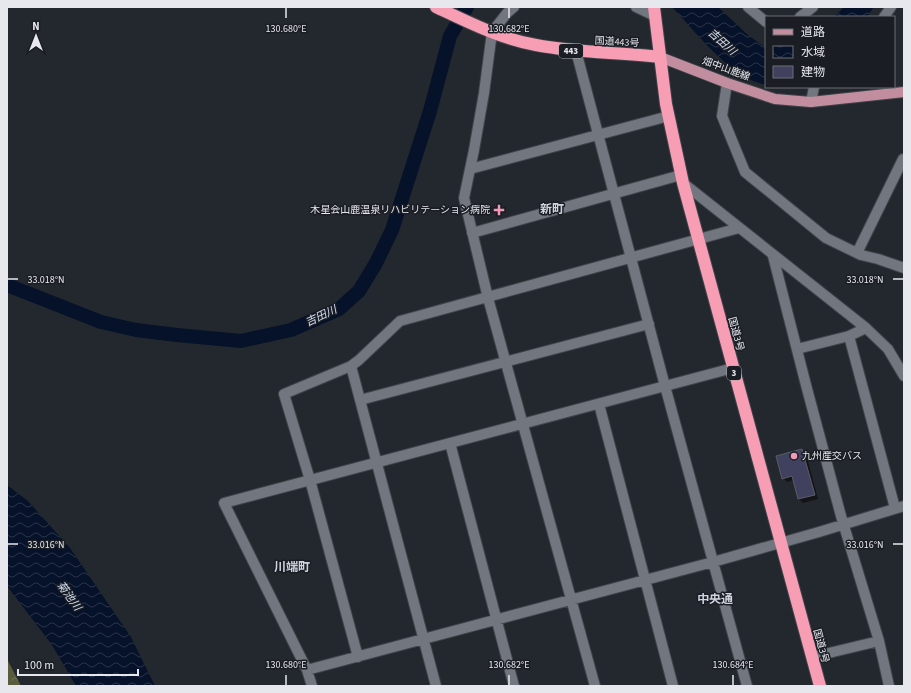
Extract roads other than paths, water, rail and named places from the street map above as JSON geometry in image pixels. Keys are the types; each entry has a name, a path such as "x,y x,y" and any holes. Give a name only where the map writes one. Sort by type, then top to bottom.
{"highway":[{"name":"国道443号","path":"436,7 489,31 534,45 576,52 640,55 660,58"},
{"name":"国道3号","path":"654,12 669,116 682,179 820,686"}],"main road":[{"name":"畑中山鹿線","path":"660,58 727,83 776,99 811,102 904,92"}],"street":[{"path":"514,7 489,31 484,93 464,198 488,298 595,686"},
{"path":"636,7 654,12"},
{"path":"748,7 765,21"},
{"path":"801,16 813,7"},
{"path":"885,16 891,7"},
{"path":"576,52 597,135 747,686"},
{"path":"727,83 722,116 745,172 826,238 857,253 904,268"},
{"path":"811,102 814,88"},
{"path":"470,169 669,116"},
{"path":"857,253 904,159"},
{"path":"472,233 613,194 682,179 773,256 866,328 888,350 904,376"},
{"path":"358,657 310,480 284,394 351,366 400,321 739,228"},
{"path":"773,256 844,524 879,641 889,686"},
{"path":"360,400 649,324"},
{"path":"797,349 848,336 866,328"},
{"path":"307,670 713,562 899,507 848,336"},
{"path":"351,366 436,686"},
{"path":"312,686 307,670 224,502 733,368"},
{"path":"599,404 673,686"},
{"path":"450,443 514,686"},
{"path":"812,657 879,641"}],"water":[{"path":"672,7 718,7 748,35 765,47 765,85 753,81 740,74 703,41"},
{"path":"844,7 874,7 868,16 835,16"},
{"name":"菊池川","path":"7,485 28,501 70,548 131,637 155,686 76,686 52,645 7,586"}],"waterway":[{"name":"吉田川","path":"7,285 101,322 136,330 241,341 291,330 339,309 359,291 376,263 392,230 430,111 450,36 467,7"}],"place":[{"name":"木星会山鹿温泉リハビリテーション病院","path":"499,210"},
{"name":"九州産交バス","path":"794,456"}],"district":[{"name":"新町","path":"552,209"},
{"name":"川端町","path":"292,567"},
{"name":"中央通","path":"715,599"}]}
